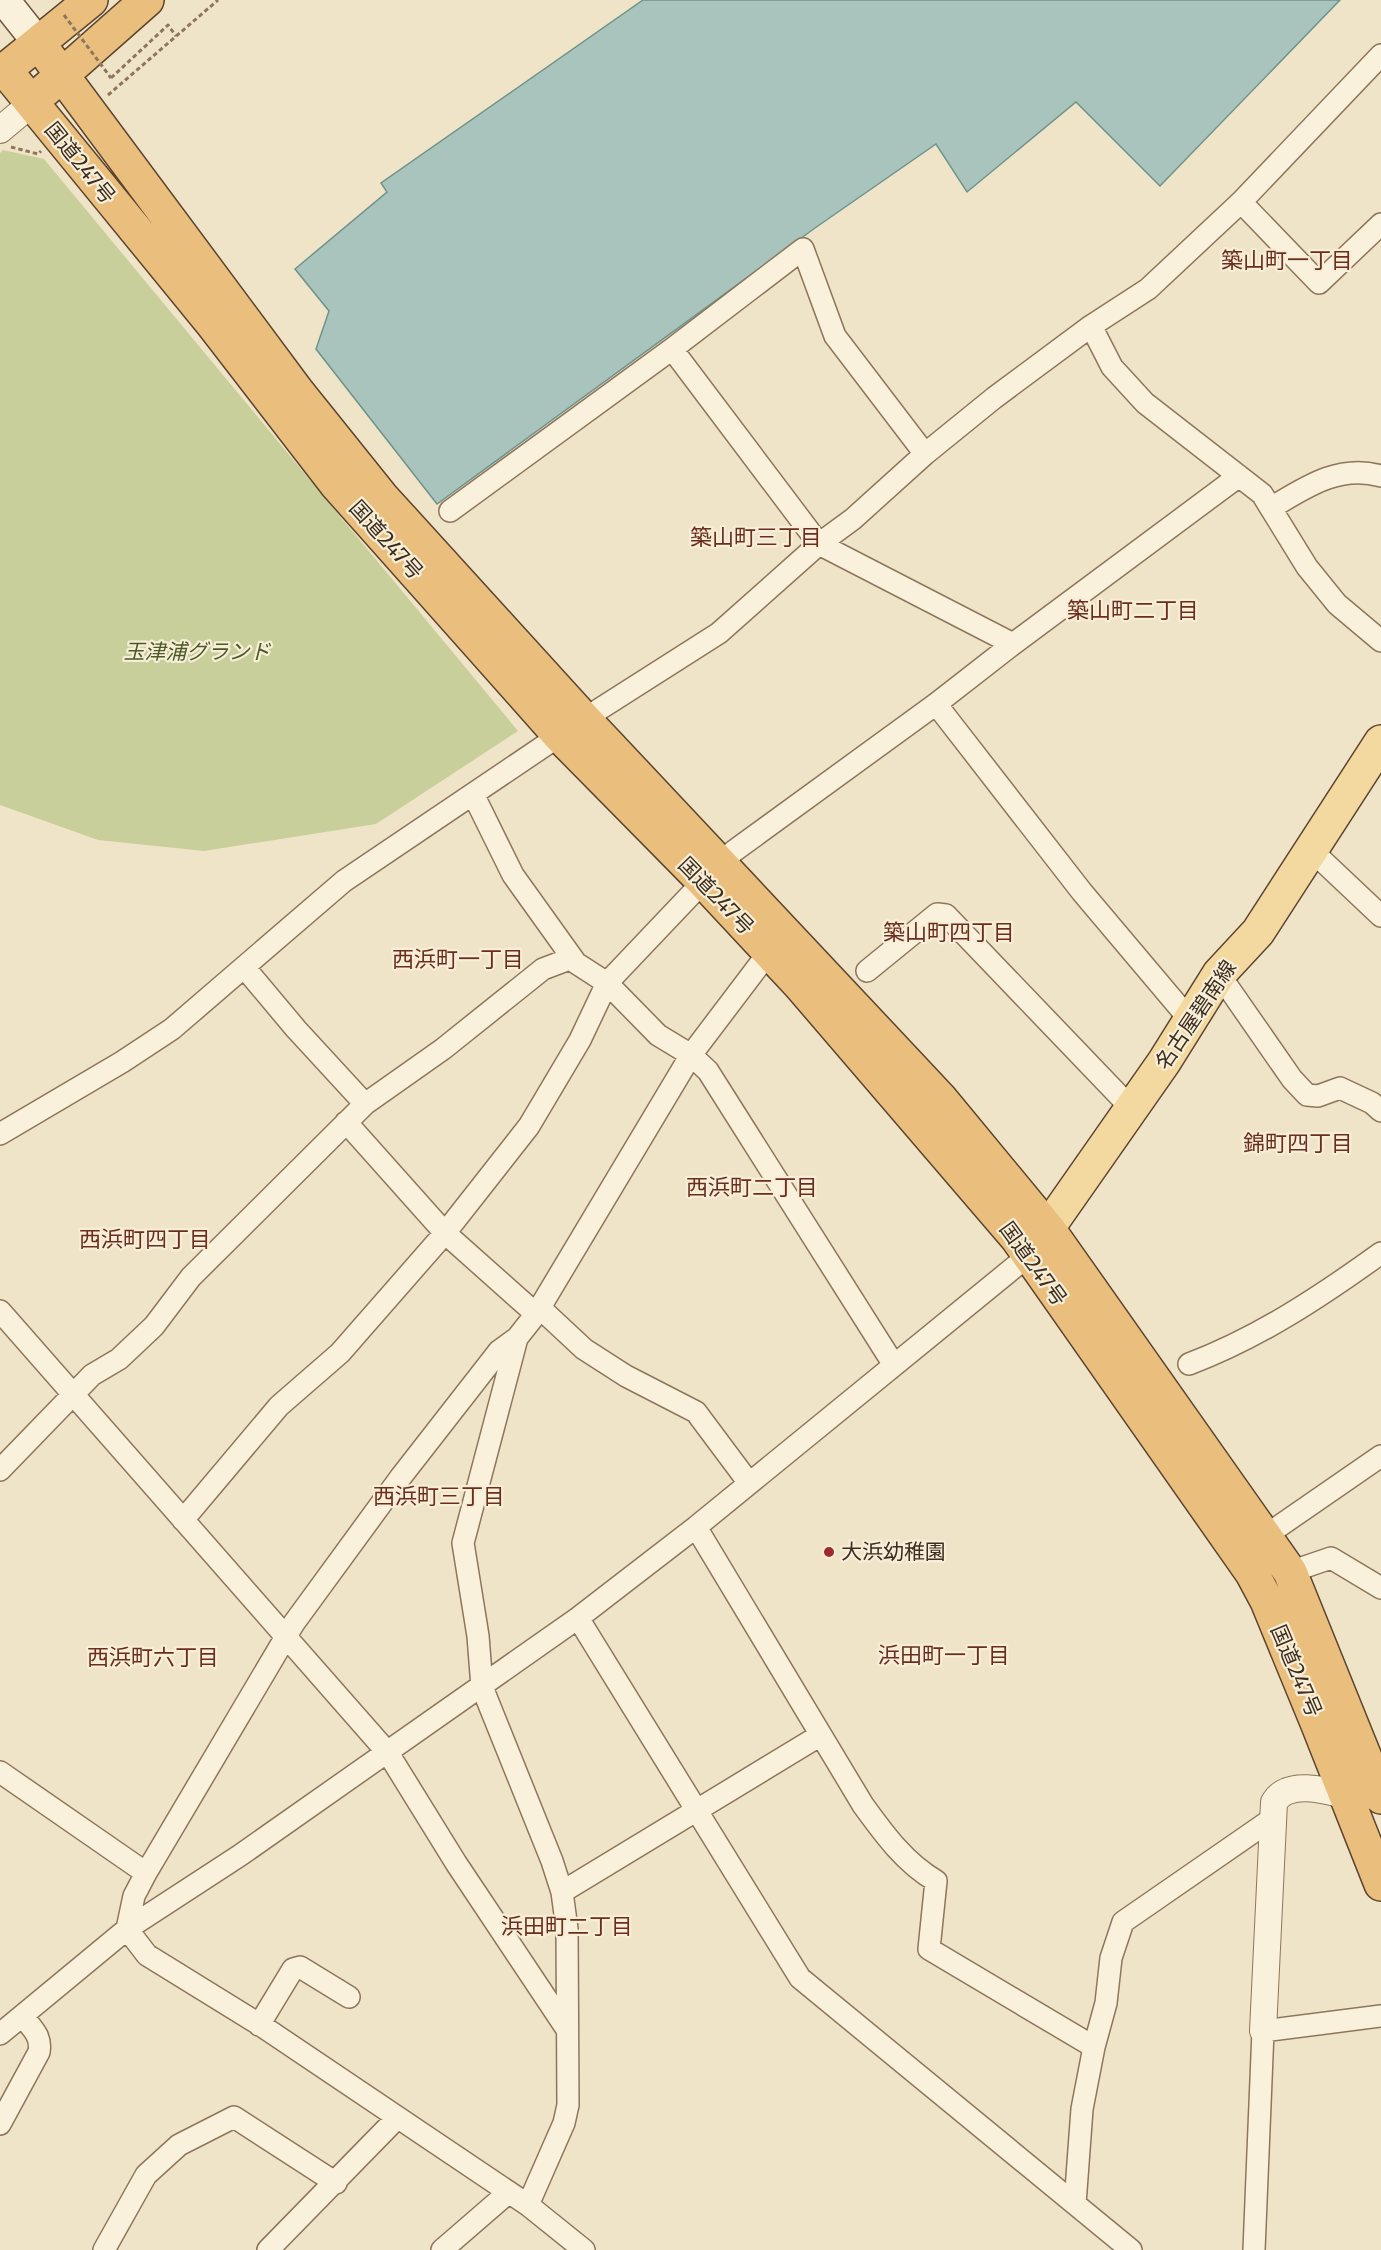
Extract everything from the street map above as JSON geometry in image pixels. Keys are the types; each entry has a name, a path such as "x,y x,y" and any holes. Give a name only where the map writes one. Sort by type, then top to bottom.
{"highway":[{"path":"31,104 61,74 147,0"},
{"name":"国道247号","path":"78,8 39,44 2,69 211,322 336,484 712,872 940,1098 1049,1230 1290,1572 1381,1797"},
{"name":"国道247号","path":"39,44 297,392 572,727"},
{"name":"国道247号","path":"712,872 769,952 1017,1238 1252,1574 1267,1601 1381,1884"}],"main road":[{"path":"4,0 39,44"},
{"name":"名古屋碧南線","path":"1028,1256 1049,1230 1132,1109 1219,974 1258,932 1381,742"}],"street":[{"path":"0,1134 122,1062 172,1029 344,881 572,727 719,633 819,544 853,519 925,454 994,398 1091,326 1148,289 1241,202 1381,55"},
{"path":"3,136 31,104"},
{"path":"1241,202 1320,283 1381,224"},
{"path":"450,512 672,349 803,249 835,336 925,454"},
{"path":"1091,326 1112,367 1145,403 1262,494 1307,567 1337,604 1381,641"},
{"path":"672,349 819,544 1013,644"},
{"path":"1271,508 1314,483 1345,472 1366,472 1381,476"},
{"path":"183,1520 279,1406 340,1353 445,1233 529,1126 580,1040 607,983 712,872 734,851 936,704 1239,476"},
{"path":"936,704 1083,892 1190,1020"},
{"path":"473,794 513,874 572,958 607,983 658,1035 691,1055 708,1071 894,1365"},
{"path":"1310,849 1381,916"},
{"path":"867,971 937,914 946,915 1132,1109"},
{"path":"584,2250 509,2192 259,2025 147,1955 127,1929 134,1896 146,1873 285,1637 400,1478 499,1351 517,1338 538,1311 691,1055 769,952"},
{"path":"0,1470 92,1376 119,1359 154,1326 191,1276 365,1104 442,1049 543,969 572,958"},
{"path":"244,967 296,1029 365,1104"},
{"path":"1219,974 1292,1079 1307,1095 1318,1096 1340,1088 1372,1103 1381,1111"},
{"path":"346,1122 445,1233 538,1311 584,1348 626,1376 696,1412 749,1483"},
{"path":"1189,1365 1234,1347 1332,1288 1381,1253"},
{"path":"0,2034 127,1929 388,1752 453,1703 482,1687 578,1618 696,1527 1028,1256"},
{"path":"0,1311 388,1752 456,1863 566,2028"},
{"path":"517,1338 463,1543 478,1636 482,1687 552,1861 562,1892 567,1929 566,2028 570,2084 567,2114 528,2205"},
{"path":"1266,1536 1381,1456"},
{"path":"696,1527 819,1736 888,1839 920,1872 936,1881 929,1948 1094,2047"},
{"path":"1290,1572 1330,1558 1381,1588"},
{"path":"578,1618 800,1978 1131,2250"},
{"path":"562,1892 695,1809 819,1736"},
{"path":"0,1773 146,1873"},
{"path":"1254,2250 1274,1802 1279,1794 1285,1791 1312,1788 1381,1803"},
{"path":"1075,2204 1082,2109 1094,2047 1106,2003 1111,1958 1122,1922 1272,1819"},
{"path":"259,2025 293,1969 300,1967 349,1997"},
{"path":"0,2124 39,2052 41,2043 38,2035 22,2016"},
{"path":"1263,2031 1381,2016"},
{"path":"104,2250 146,2175 179,2145 234,2116 336,2183"},
{"path":"268,2250 336,2183 397,2118"},
{"path":"442,2250 509,2192"}],"path":[{"path":"90,112 218,0"},
{"path":"78,8 111,78 168,25 176,36"},
{"path":"3,136 12,148 38,154 58,137"}],"green space":[{"name":"玉津浦グランド","path":"3,150 44,159 518,731 376,824 204,851 98,840 0,805 0,153"}],"water":[{"path":"643,0 1340,0 1160,186 1076,102 967,192 936,144 815,228 437,504 316,349 329,311 295,269 387,192 381,183"}],"place":[{"name":"大浜幼稚園","path":"829,1552"}],"district":[{"name":"築山町一丁目","path":"1287,260"},
{"name":"築山町三丁目","path":"756,537"},
{"name":"築山町二丁目","path":"1133,610"},
{"name":"築山町四丁目","path":"949,932"},
{"name":"西浜町一丁目","path":"458,959"},
{"name":"錦町四丁目","path":"1298,1143"},
{"name":"西浜町二丁目","path":"752,1187"},
{"name":"西浜町四丁目","path":"145,1239"},
{"name":"西浜町三丁目","path":"439,1496"},
{"name":"浜田町一丁目","path":"944,1655"},
{"name":"西浜町六丁目","path":"153,1657"},
{"name":"浜田町二丁目","path":"567,1926"}]}
